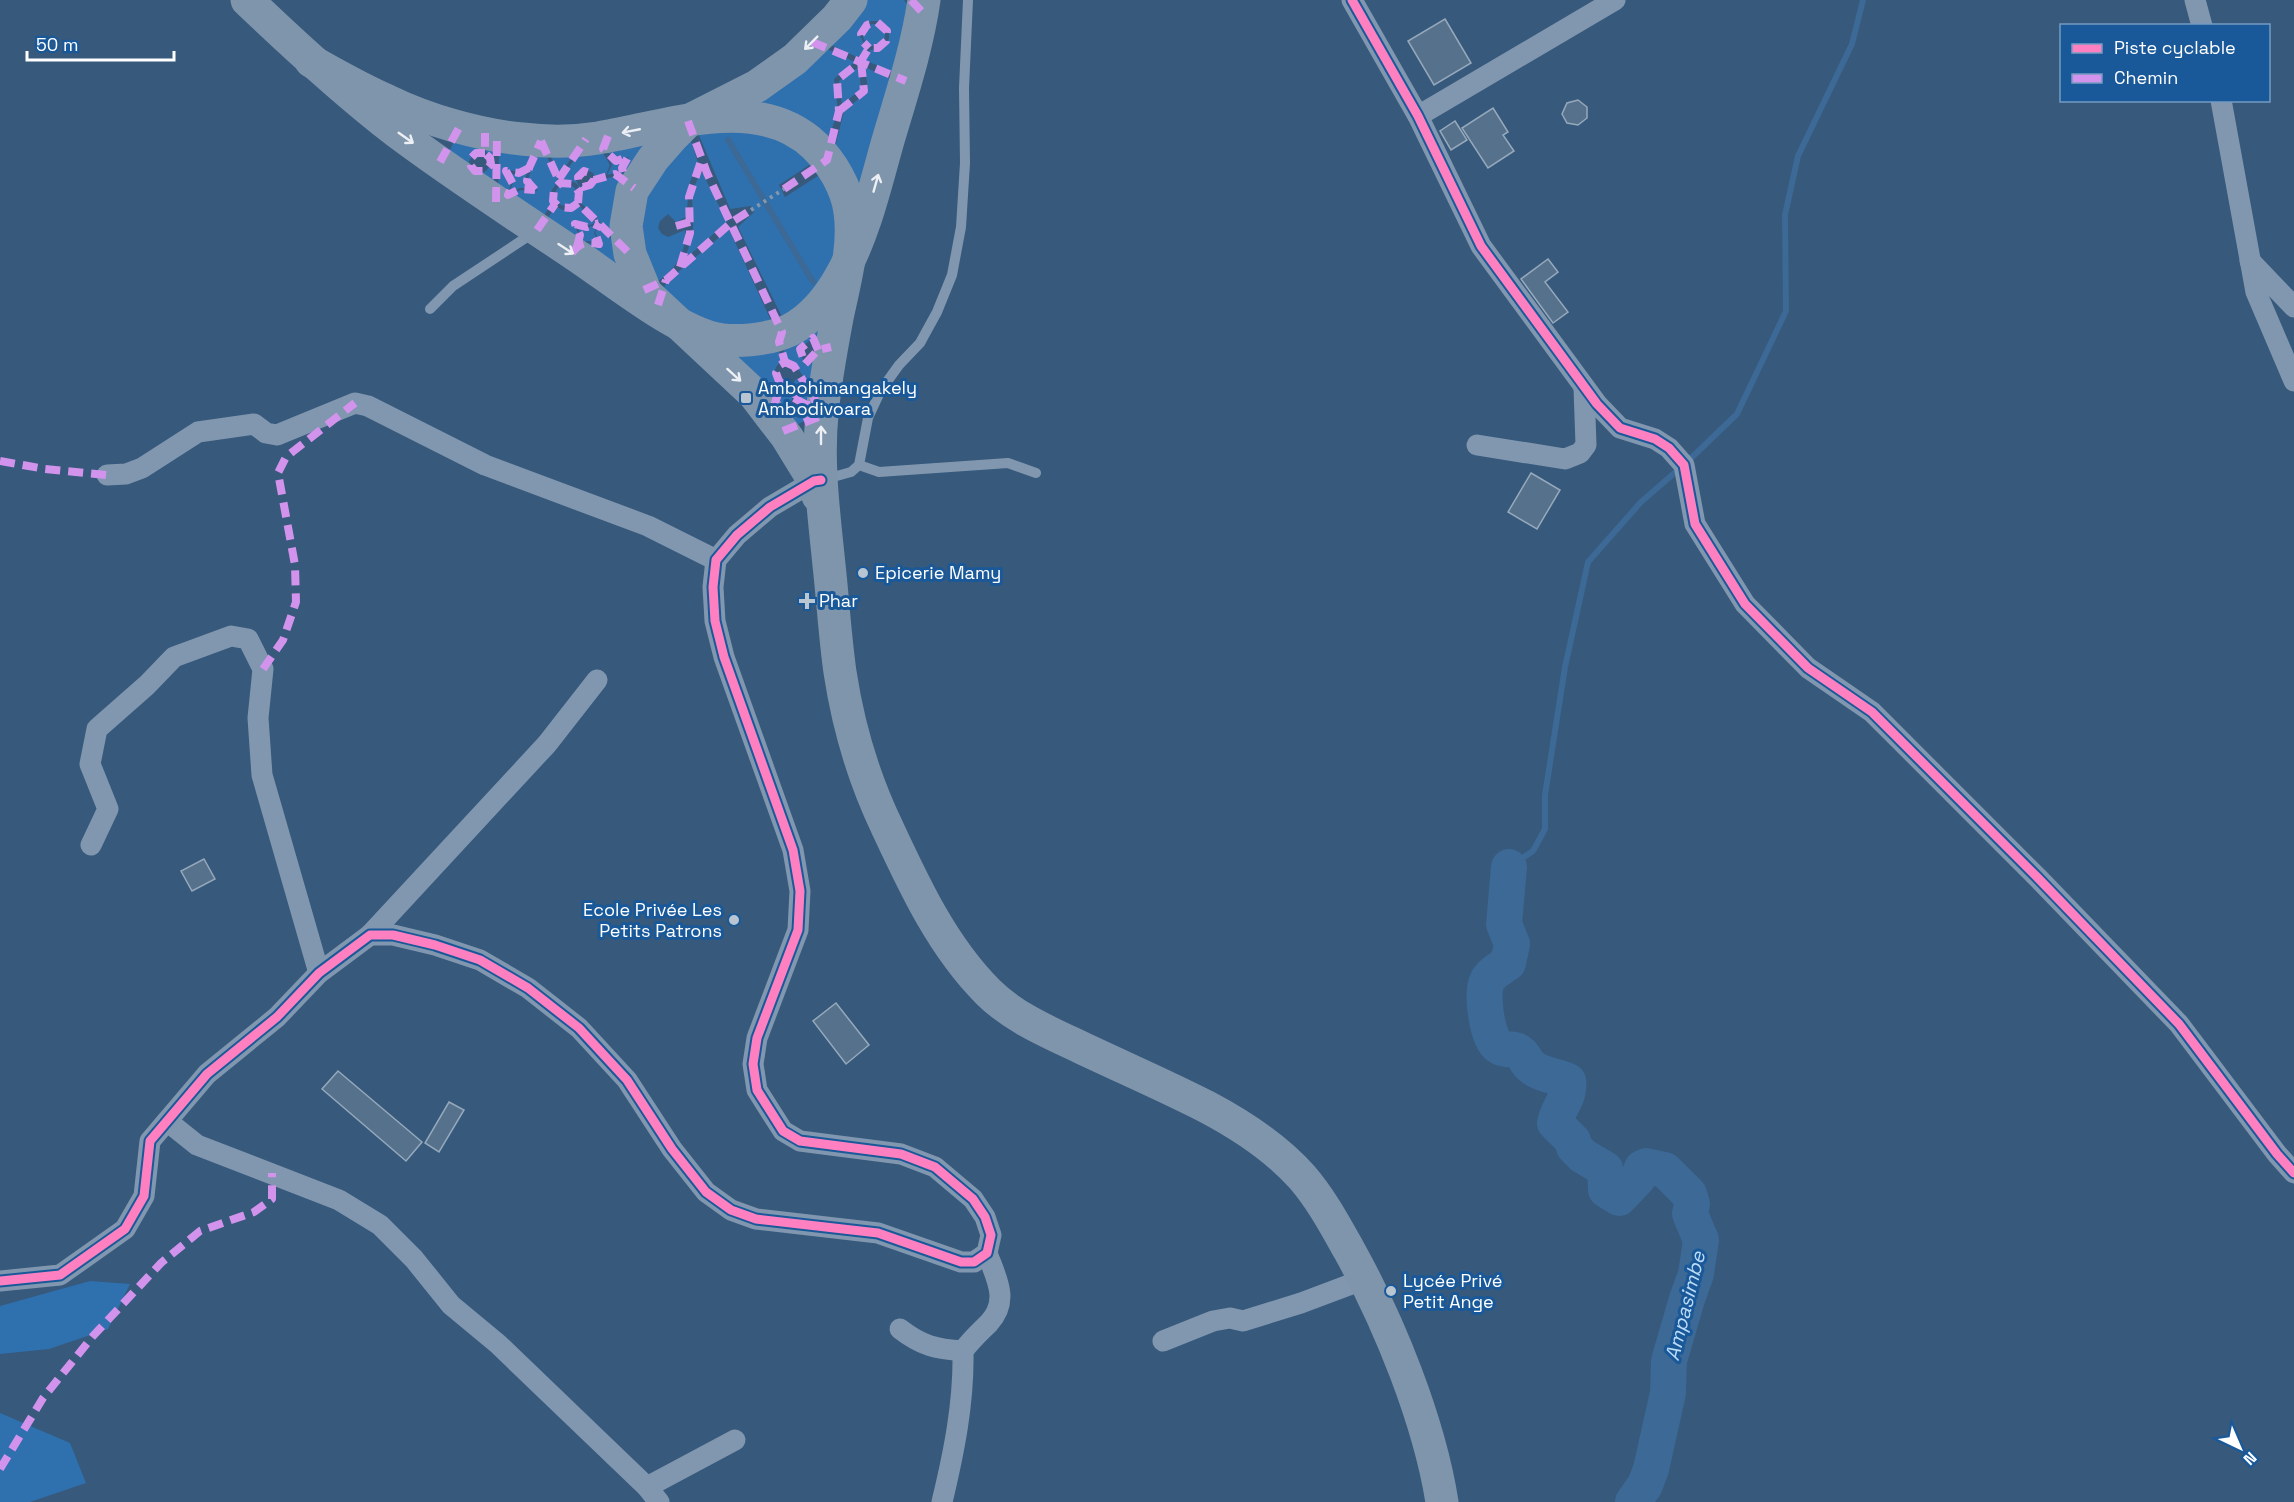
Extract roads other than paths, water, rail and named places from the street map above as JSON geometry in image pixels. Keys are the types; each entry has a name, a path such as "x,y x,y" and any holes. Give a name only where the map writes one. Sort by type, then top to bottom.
{"main road":[{"path":"247,0 311,61 398,132 537,230 675,322 710,337 727,340 768,336 790,329 812,315 828,296 850,259 850,211 842,185 827,160 811,142 781,124 742,115 688,120 591,139 551,141 516,138 486,133 389,102 311,61"},
{"path":"818,480 754,394 646,293 630,254 626,226 632,191 653,159 688,120 757,86 795,59 837,18 851,0"},
{"path":"924,0 906,81 870,203 850,259 832,344 821,416 818,480 825,514 841,676 858,752 884,821 940,930 969,971 990,994 1006,1007 1055,1035 1207,1107 1240,1126 1265,1144 1304,1179 1329,1215 1365,1279 1392,1340 1432,1454 1442,1502"}],"street":[{"path":"1352,0 1418,116 1481,246 1584,388 1620,428 1655,439 1669,448 1684,465 1695,524 1746,604 1808,668 1872,712 2179,1024 2277,1154 2294,1173"},
{"path":"1418,116 1615,0"},
{"path":"2195,0 2201,24"},
{"path":"2221,102 2256,292 2294,381"},
{"path":"2250,261 2294,307"},
{"path":"1477,446 1565,459 1580,453 1586,445 1584,388"},
{"path":"107,475 126,474 142,468 198,432 254,424 266,433 277,435 354,403 368,406 485,465 648,526 716,560"},
{"path":"818,480 770,507 737,535 716,560 713,587 716,621 724,657 793,850 800,891 798,930 757,1038 753,1064 757,1090 783,1131 800,1141 901,1154 935,1167 973,1199 985,1217 991,1235 987,1253 999,1284 1001,1305 991,1321 963,1351 964,1381 955,1448 942,1502"},
{"path":"90,845 108,809 90,764 97,729 147,686 174,657 231,636 248,639 263,669 258,718 262,775 319,973"},
{"path":"0,1281 60,1275 125,1229 144,1196 150,1140 207,1074 277,1017 319,973 370,935 547,744 597,680"},
{"path":"370,935 393,935 435,945 480,960 528,988 579,1028 619,1071 672,1149 706,1192 731,1210 756,1219 878,1233 961,1262 974,1262 987,1253"},
{"path":"167,1121 197,1145 339,1200 380,1225 414,1259 451,1305 498,1344 653,1495 735,1440"},
{"path":"1163,1341 1213,1321 1230,1318 1243,1321 1301,1303 1365,1279"},
{"path":"900,1329 914,1339 936,1349 963,1351"}],"lane":[{"path":"818,480 851,472 859,465 868,418 881,390 899,365 920,343 937,312 952,275 961,227 965,163 964,88 968,0"},
{"path":"430,309 453,286 537,230"},
{"path":"859,465 879,472 1008,463 1036,473"}],"waterway":[{"path":"1687,462 1737,414 1786,311 1785,215 1798,156 1852,44 1863,0"},
{"path":"728,140 813,282"},
{"path":"1509,867 1533,851 1545,829 1545,795 1565,667 1588,562 1641,502 1679,469"},
{"name":"Ampasimbe","path":"1509,867 1504,924 1512,944 1508,963 1491,976 1485,987 1486,1015 1494,1041 1502,1048 1519,1052 1535,1070 1568,1081 1568,1092 1555,1123 1573,1141 1574,1147 1583,1156 1605,1169 1606,1190 1619,1198 1638,1178 1642,1168 1646,1166 1665,1170 1689,1194 1692,1204 1690,1214 1701,1240 1696,1274 1669,1361 1668,1393 1651,1469 1645,1485 1633,1502"}],"place":[{"name":"Ambohimangakely Ambodivoara","path":"746,398"},
{"name":"Epicerie Mamy","path":"863,573"},
{"name":"Phar","path":"807,601"},
{"name":"Ecole Privée Les Petits Patrons","path":"734,920"},
{"name":"Lycée Privé Petit Ange","path":"1391,1291"}]}
